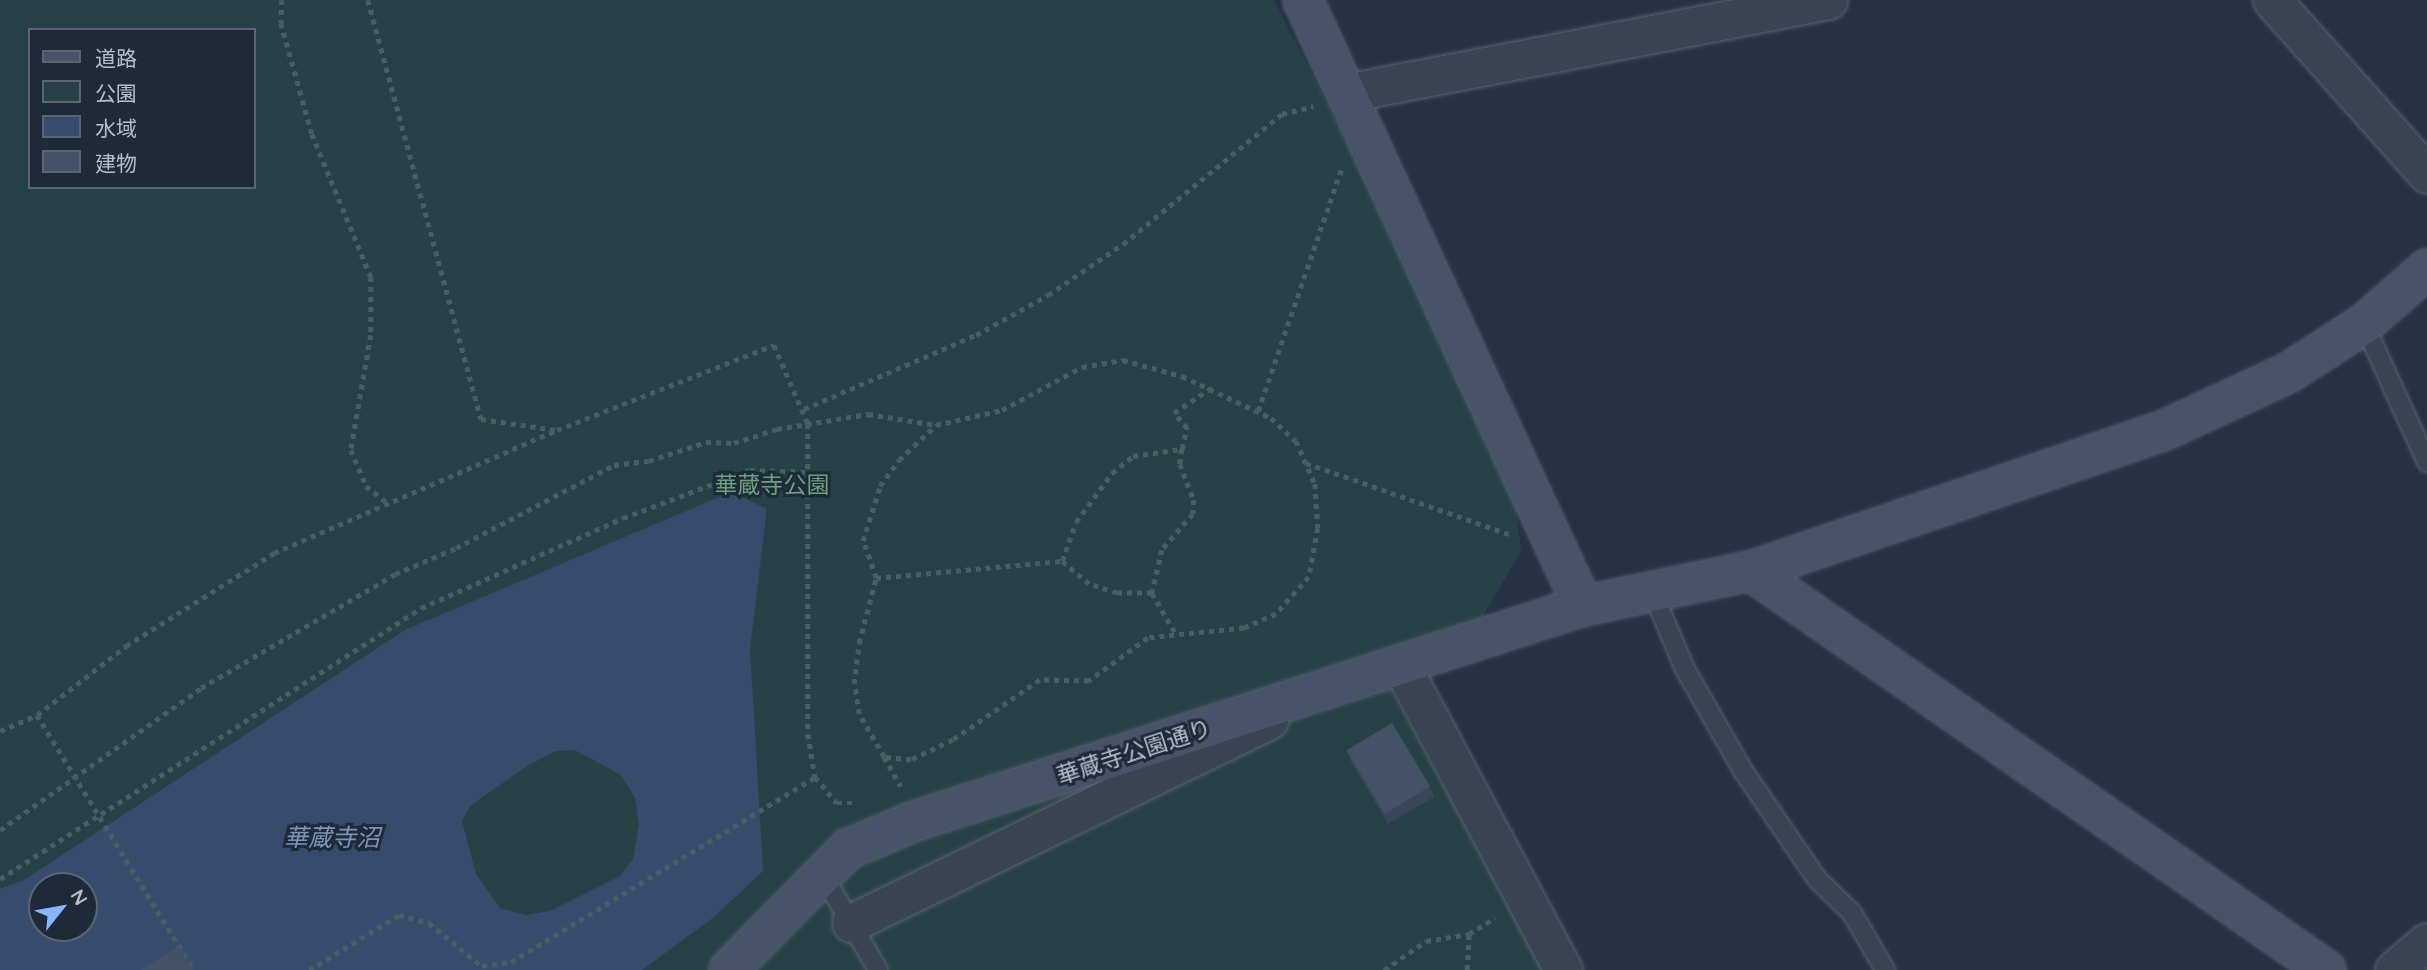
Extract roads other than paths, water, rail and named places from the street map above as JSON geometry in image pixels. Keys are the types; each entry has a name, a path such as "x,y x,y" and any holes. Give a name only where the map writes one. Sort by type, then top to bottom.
{"street":[{"path":"1303,0 1337,98 1583,606"},
{"path":"1337,98 1770,8 1828,0"},
{"path":"2273,0 2427,174"},
{"name":"華蔵寺公園通り","path":"729,970 848,849 892,830 1402,667 1583,606 1751,570 2165,430 2288,373 2364,324 2427,269"},
{"path":"1751,570 2326,970"},
{"path":"1402,667 1563,970"},
{"path":"851,923 1333,689"},
{"path":"2394,970 2427,942"}],"lane":[{"path":"2364,324 2427,462"},
{"path":"1652,591 1685,669 1742,769 1816,879 1852,913 1885,970"},
{"path":"823,875 878,970"}],"water":[{"name":"華蔵寺沼","path":"731,492 767,509 750,648 763,871 714,917 642,970 0,970 0,889 28,877 28,942 98,942 98,872 36,872 405,630","holes":["575,750 621,775 635,798 639,825 633,859 620,876 550,911 526,915 500,908 476,874 462,821 470,806 527,766 556,751"]}],"park label":[{"name":"華蔵寺公園","path":"772,485"}]}
